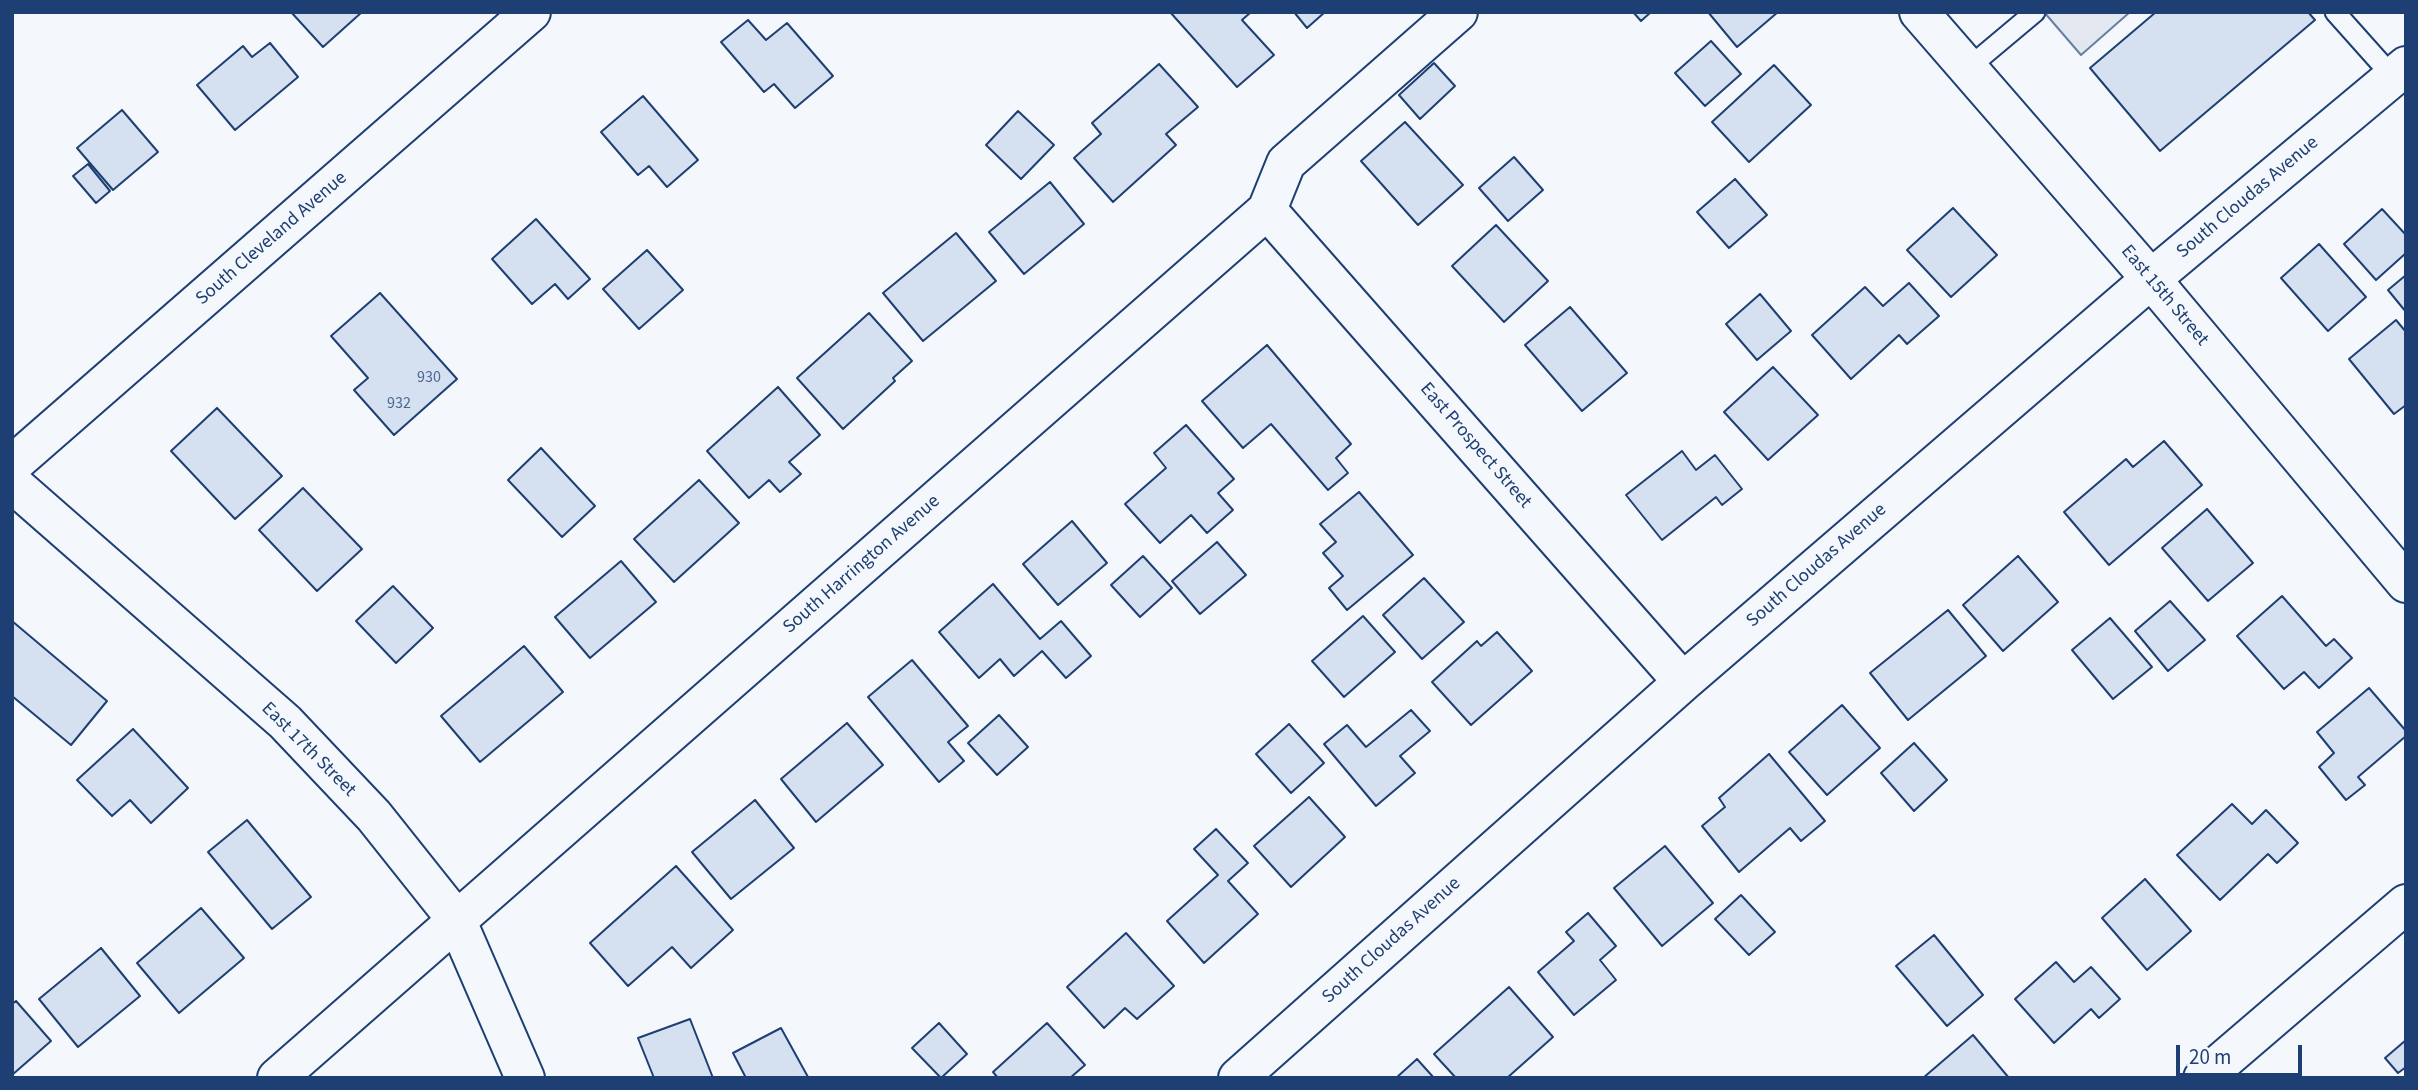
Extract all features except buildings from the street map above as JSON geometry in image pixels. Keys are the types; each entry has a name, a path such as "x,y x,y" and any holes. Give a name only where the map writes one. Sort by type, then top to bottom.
{"street":[{"name":"South Cleveland Avenue","path":"12,465 531,12"},
{"path":"1267,210 1286,163 1458,12"},
{"name":"East 15th Street","path":"1919,12 2151,279 2406,583"},
{"name":"South Cloudas Avenue","path":"1238,1078 1683,682 2151,279 2399,72"},
{"name":"East Prospect Street","path":"1267,210 1683,682"},
{"name":"South Harrington Avenue","path":"277,1078 1267,210"},
{"name":"East 17th Street","path":"12,483 285,722 374,816 456,919 525,1078"},
{"path":"2203,1078 2406,904"}],"lane":[{"path":"1967,69 2035,12"},
{"path":"2335,12 2399,72"}],"shaded area":[{"path":"2044,12 2130,12 2081,55"}]}
